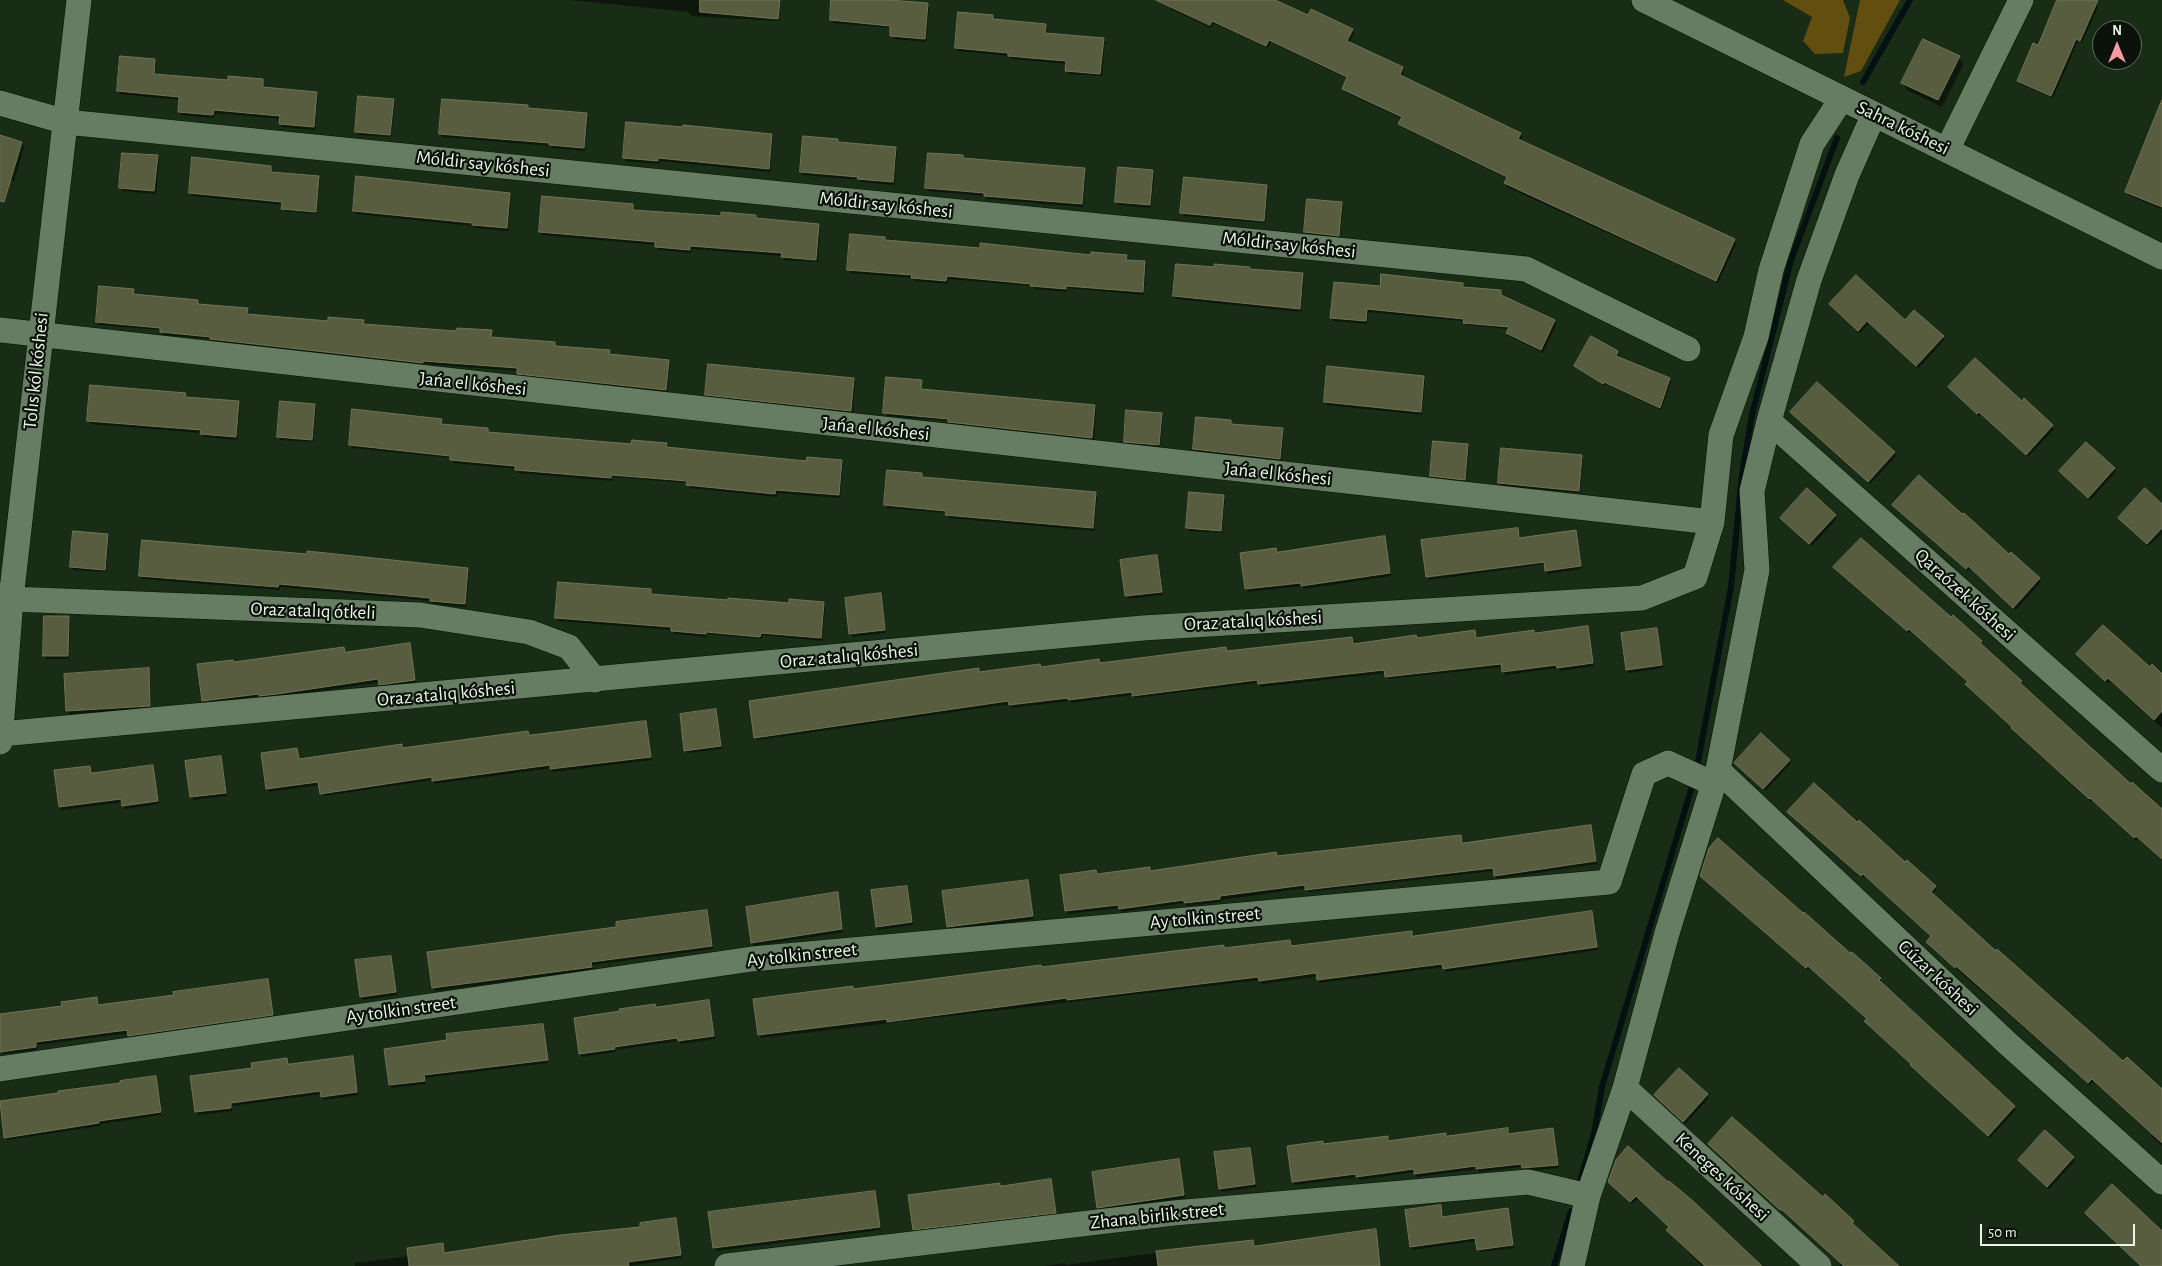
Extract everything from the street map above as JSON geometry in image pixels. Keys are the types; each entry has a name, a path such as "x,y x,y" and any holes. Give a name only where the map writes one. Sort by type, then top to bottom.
{"street":[{"name":"Tolıs kól kóshesi","path":"0,738 5,598 40,336 80,0"},
{"name":"Sahra kóshesi","path":"1644,0 2162,258"},
{"path":"1947,150 2021,0"},
{"path":"1712,522 1721,435 1756,337 1771,270 1812,144 1842,98"},
{"name":"Móldir say kóshesi","path":"0,103 66,122 1526,269 1688,349"},
{"path":"1572,1266 1588,1196 1625,1088 1667,933 1716,777 1757,570 1752,490 1769,421 1809,280 1847,175 1874,114"},
{"name":"Jańa el kóshesi","path":"0,330 40,336 1712,522"},
{"name":"Qaraózek kóshesi","path":"1769,421 2162,770"},
{"name":"Oraz atalıq kóshesi","path":"0,738 1143,628 1642,598 1695,578 1712,522"},
{"name":"Oraz atalıq ótkeli","path":"5,598 420,615 529,632 569,647 595,680"},
{"name":"Gúzar kóshesi","path":"1608,882 1644,774 1668,763 1716,777 2162,1182"},
{"name":"Ay tolkin street","path":"0,1069 752,960 1608,882"},
{"name":"Keneges kóshesi","path":"1625,1088 1819,1266"},
{"name":"Zhana birlik street","path":"727,1266 1174,1213 1528,1182 1588,1196"}],"shaded area":[{"path":"1783,0 1843,0 1850,18 1843,53 1815,54 1803,41 1812,17"},
{"path":"1860,0 1900,0 1861,71 1844,77"}],"building":[{"path":"700,0 780,0 778,19 700,12"},
{"path":"831,0 889,0 928,3 925,39 890,36 890,26 830,20"},
{"path":"1156,0 1275,0 1308,15 1311,9 1353,29 1347,41 1403,67 1400,75 1521,133 1518,139 1735,239 1716,281 1504,183 1507,177 1398,124 1402,117 1342,89 1347,77 1269,40 1266,46 1212,21 1210,25"},
{"path":"2057,0 2098,0 2080,41 2076,39 2051,96 2017,81 2033,43 2038,45"},
{"path":"958,12 993,15 993,19 1046,24 1045,33 1104,38 1100,74 1065,71 1066,61 1008,56 1008,53 955,48"},
{"path":"1923,39 1960,56 1938,100 1901,83"},
{"path":"120,56 155,59 154,74 228,80 228,76 263,79 263,87 317,92 314,127 279,124 280,116 214,110 213,115 178,112 179,97 117,91"},
{"path":"358,96 394,99 390,135 355,132"},
{"path":"442,99 528,105 528,108 587,113 584,148 549,145 549,143 439,134"},
{"path":"2162,100 2162,207 2125,192"},
{"path":"626,122 682,127 683,125 772,134 769,169 658,158 658,161 623,158"},
{"path":"0,135 22,142 4,202 0,201"},
{"path":"803,136 838,139 838,142 896,147 893,182 800,172"},
{"path":"122,153 158,155 154,191 119,188"},
{"path":"928,153 963,155 963,158 1085,168 1082,204 984,196 984,193 925,188"},
{"path":"192,157 271,166 271,172 319,176 316,212 281,209 282,202 189,193"},
{"path":"1118,167 1153,170 1150,205 1115,202"},
{"path":"356,176 510,193 507,228 353,211"},
{"path":"1184,177 1267,185 1264,221 1180,213"},
{"path":"542,196 633,204 633,210 721,216 721,212 756,215 756,218 819,224 816,260 781,257 782,253 690,246 690,250 655,247 655,242 539,232"},
{"path":"1307,199 1342,202 1339,236 1304,232"},
{"path":"850,234 885,237 885,240 980,248 980,243 1091,255 1091,252 1127,255 1126,260 1145,261 1143,292 1066,286 1066,289 947,276 946,281 911,278 912,275 847,270"},
{"path":"1176,264 1214,267 1214,264 1303,273 1300,309 1173,296"},
{"path":"1381,274 1463,283 1463,287 1501,290 1501,295 1555,320 1541,350 1506,333 1509,327 1463,323 1464,319 1367,309 1366,321 1330,318 1334,282 1380,286"},
{"path":"1856,275 1905,320 1914,310 1944,336 1916,366 1867,321 1858,331 1829,304"},
{"path":"99,286 134,289 133,294 198,300 198,304 248,308 247,314 328,321 328,317 364,320 363,324 456,331 457,328 492,330 491,337 555,342 555,346 610,350 609,354 669,360 666,390 517,374 517,368 423,361 423,363 210,339 210,337 160,332 160,328 96,322"},
{"path":"1591,336 1618,351 1616,356 1670,378 1660,408 1604,382 1603,384 1574,366"},
{"path":"1975,358 2022,401 2024,398 2053,425 2026,455 1979,412 1977,414 1948,387"},
{"path":"708,364 854,378 851,411 705,395"},
{"path":"1327,366 1424,376 1421,412 1324,402"},
{"path":"886,377 922,380 921,389 1095,405 1092,438 948,422 948,419 883,413"},
{"path":"1817,382 1895,452 1868,482 1790,412"},
{"path":"90,385 186,393 185,397 239,401 236,437 200,434 201,430 87,421"},
{"path":"280,401 315,404 312,440 277,437"},
{"path":"352,409 442,419 441,424 488,428 488,432 631,444 632,440 667,443 666,447 806,461 807,457 842,460 839,495 776,490 775,494 686,485 687,481 611,475 611,478 515,470 515,466 450,460 450,456 349,445"},
{"path":"1126,410 1162,413 1159,445 1124,442"},
{"path":"1196,417 1231,420 1231,424 1283,428 1280,459 1193,449"},
{"path":"1433,441 1468,444 1465,480 1430,476"},
{"path":"2086,442 2115,468 2088,498 2059,471"},
{"path":"1501,448 1582,455 1579,491 1498,483"},
{"path":"887,470 922,473 922,477 1096,492 1093,528 945,515 946,511 884,505"},
{"path":"1919,475 1962,514 1964,513 2009,554 2011,552 2040,578 2013,608 1968,566 1966,569 1892,505"},
{"path":"1807,488 1836,515 1809,544 1780,518"},
{"path":"2145,488 2162,504 2162,528 2147,544 2118,518"},
{"path":"1189,492 1224,495 1221,531 1186,528"},
{"path":"1518,528 1519,538 1576,530 1581,566 1545,571 1544,562 1426,577 1421,540"},
{"path":"73,531 108,534 105,570 70,567"},
{"path":"1385,536 1390,573 1301,586 1301,583 1245,589 1240,553 1276,548 1277,552"},
{"path":"1861,538 1951,617 1953,615 1982,641 1980,643 2022,681 2020,683 2131,784 2132,782 2162,809 2162,859 2136,836 2134,838 2089,799 1965,684 1968,682 1909,629 1907,631 1833,567"},
{"path":"142,540 307,554 307,551 468,568 465,604 430,601 430,598 279,584 278,587 139,576"},
{"path":"1157,555 1162,592 1125,596 1120,560"},
{"path":"558,582 651,589 651,594 728,600 728,598 789,603 789,599 824,602 821,638 761,633 760,637 706,632 706,634 671,631 671,627 555,618"},
{"path":"881,593 885,630 849,634 845,598"},
{"path":"44,616 69,616 68,656 43,656"},
{"path":"2103,625 2150,667 2152,664 2162,674 2162,711 2154,720 2108,678 2105,681 2076,654"},
{"path":"1588,626 1593,663 1557,668 1556,665 1502,672 1501,664 1385,677 1384,670 1258,684 1257,680 1132,696 1132,692 1009,705 1008,701 754,738 749,701 979,668 979,672 1040,664 1041,667 1099,659 1100,663 1226,647 1227,651 1352,637 1353,644 1416,635 1417,638 1475,630 1476,638 1534,630 1534,633"},
{"path":"1657,628 1662,665 1626,670 1621,633"},
{"path":"410,643 415,680 379,685 378,679 277,694 259,696 259,694 202,701 197,664 233,660 234,662 344,647 345,652"},
{"path":"149,668 150,706 66,711 64,674"},
{"path":"716,709 721,746 684,751 680,714"},
{"path":"646,721 651,757 550,769 550,765 432,781 432,777 320,794 318,782 266,789 261,753 297,748 299,759 402,744 402,748 528,731 529,735"},
{"path":"1761,733 1790,760 1763,789 1734,763"},
{"path":"221,756 226,793 190,797 185,761"},
{"path":"153,765 158,801 122,806 121,799 59,807 54,770 90,766 91,773"},
{"path":"1814,783 1857,822 1859,820 1905,862 1907,860 1936,886 1931,892 1996,951 1997,949 2123,1061 2127,1057 2162,1089 2162,1143 2092,1079 2088,1083 1956,966 1955,968 1926,942 1931,936 1863,874 1861,876 1787,812"},
{"path":"1591,825 1596,861 1494,876 1493,868 1305,890 1305,885 1220,896 1220,899 1184,903 1184,900 1119,909 1118,905 1065,911 1060,875 1096,870 1097,874 1150,867 1150,871 1276,852 1277,856 1461,835 1462,843"},
{"path":"1718,838 1803,913 1881,978 1879,980 2015,1106 1988,1136 1864,1021 1867,1019 1808,966 1806,968 1700,876 1709,848"},
{"path":"1028,880 1033,916 947,927 942,891"},
{"path":"907,886 912,922 876,927 871,890"},
{"path":"838,892 842,929 751,943 746,907"},
{"path":"707,910 712,946 591,962 592,967 432,988 427,952 616,927 616,922"},
{"path":"1592,911 1597,947 1443,969 1442,964 1317,980 1316,973 1259,981 1258,977 1067,1000 1067,998 887,1022 887,1019 758,1035 753,999 853,986 853,989 1041,965 1042,967 1224,945 1224,948 1290,940 1291,946 1412,931 1412,936"},
{"path":"391,956 396,992 360,997 355,960"},
{"path":"268,979 273,1015 128,1036 127,1030 36,1042 36,1047 0,1052 0,1014 62,1006 61,1002 97,997 98,1005 174,995 173,992"},
{"path":"709,1000 714,1036 678,1041 677,1038 579,1054 574,1018 655,1004 656,1007"},
{"path":"543,1024 548,1060 424,1075 425,1081 389,1085 384,1049 447,1040 446,1034"},
{"path":"353,1056 357,1092 321,1097 320,1091 231,1103 231,1108 195,1112 190,1076 252,1068 251,1063 287,1058 288,1064"},
{"path":"1679,1068 1708,1094 1683,1122 1654,1095"},
{"path":"156,1076 161,1112 4,1138 0,1101"},
{"path":"1732,1117 1823,1197 1825,1194 1854,1221 1852,1223 1899,1266 1844,1266 1780,1210 1708,1144"},
{"path":"1508,1128 1508,1134 1553,1128 1558,1165 1522,1168 1521,1164 1476,1169 1476,1166 1414,1174 1414,1169 1356,1177 1356,1174 1292,1182 1287,1146 1323,1141 1323,1144 1388,1136 1388,1141 1446,1133 1446,1136"},
{"path":"2045,1130 2074,1157 2047,1187 2018,1160"},
{"path":"1628,1146 1668,1182 1693,1201 1762,1266 1705,1266 1666,1230 1669,1227 1636,1196 1630,1202 1608,1182 1616,1160"},
{"path":"1250,1148 1255,1184 1219,1189 1214,1152"},
{"path":"1179,1159 1184,1195 1097,1208 1092,1172"},
{"path":"1051,1179 1056,1213 913,1230 908,1195 1000,1183 1000,1186"},
{"path":"2112,1184 2162,1231 2162,1266 2141,1266 2085,1213"},
{"path":"875,1191 880,1227 713,1248 708,1212"},
{"path":"1441,1205 1442,1217 1508,1208 1513,1245 1477,1250 1475,1238 1410,1247 1405,1210"},
{"path":"676,1218 681,1255 628,1262 629,1266 409,1266 407,1248 443,1243 444,1253 561,1235 640,1227 640,1223"},
{"path":"1376,1229 1380,1266 1158,1266 1156,1251 1253,1240 1254,1246"}],"waterway":[{"path":"1863,82 1910,0"},
{"path":"1697,767 1731,587 1742,474 1752,415 1791,260 1837,138"},
{"path":"1580,1181 1594,1134 1602,1087 1693,783"},
{"path":"1554,1266 1571,1211"}]}
